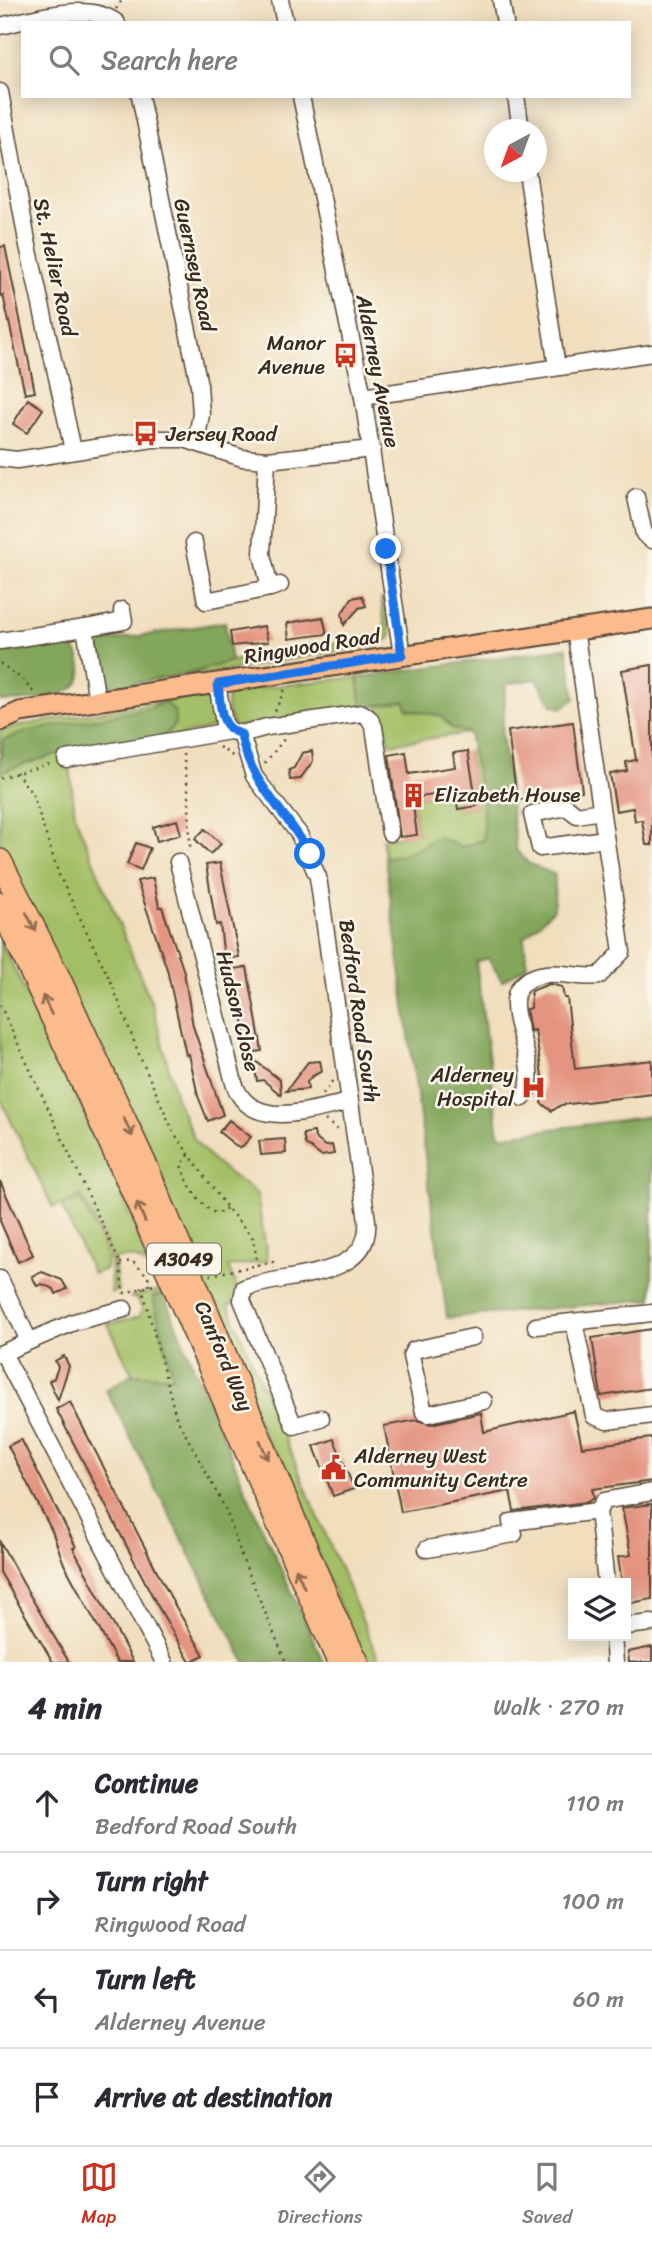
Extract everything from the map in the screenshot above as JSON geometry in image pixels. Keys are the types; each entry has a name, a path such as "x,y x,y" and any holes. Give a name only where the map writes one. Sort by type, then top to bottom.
{"highway":[{"name":"Canford Way","path":"0,861 59,979 147,1169 326,1596 357,1662"},
{"name":"Canford Way","path":"0,904 132,1189 339,1662"}],"main road":[{"name":"Ringwood Road","path":"0,721 20,712 652,619"},
{"name":"Ringwood Road","path":"0,708 20,712"}],"street":[{"path":"280,0 285,21"},
{"path":"501,0 505,21"},
{"path":"26,21 84,10 110,17 115,21"},
{"path":"0,26 21,22"},
{"name":"St. Helier Road","path":"0,92 27,241 74,450"},
{"name":"Guernsey Road","path":"140,98 199,385 201,414 196,443"},
{"name":"Alderney Avenue","path":"301,98 363,397 402,655"},
{"path":"516,98 519,119"},
{"path":"529,182 557,367"},
{"path":"363,397 652,353"},
{"path":"0,458 18,460 153,439 184,439 242,458 267,460 372,449"},
{"path":"194,543 206,601 275,587 262,554 267,460"},
{"path":"636,497 644,534 652,540"},
{"path":"0,641 85,628 123,615"},
{"path":"85,628 97,700"},
{"path":"523,1098 528,1091 531,1077 530,1061 515,1017 514,1001 518,992 528,979 546,974 599,976 622,952 575,629"},
{"name":"Bedford Road South","path":"218,684 224,723 236,732 254,776 299,834 318,877 367,1221 366,1241 361,1251 347,1264 275,1278 244,1288 242,1300 294,1426 321,1418"},
{"path":"66,760 362,713 374,727 390,833"},
{"path":"601,811 577,815 567,807 532,814 540,848 606,839"},
{"name":"Hudson Close","path":"178,861 234,1083 242,1101 257,1112 271,1115 350,1102"},
{"path":"0,1279 29,1341"},
{"path":"124,1302 1,1353 164,1662"},
{"path":"536,1326 652,1313"},
{"path":"574,1322 594,1416 607,1422 652,1415"},
{"path":"473,1337 414,1350 411,1356 424,1412 484,1401"},
{"path":"605,1578 598,1511 604,1501 652,1492"},
{"path":"427,1549 514,1534 511,1522 598,1511"},
{"path":"631,1625 652,1623"},
{"path":"613,1641 615,1662"}],"path":[{"path":"0,663 23,680 34,694 46,699"},
{"path":"254,776 292,730 293,723"},
{"path":"210,736 237,760 247,759"},
{"path":"178,861 190,846 189,796 181,740"},
{"path":"0,778 66,760"},
{"path":"16,772 33,795 59,875 112,984 140,1057 174,1133 227,1208 253,1238 258,1266"},
{"path":"0,1005 120,1263 124,1302"},
{"path":"189,1155 181,1165 187,1181 206,1209 217,1214 227,1208"},
{"path":"120,1263 132,1261 148,1276 149,1286"},
{"path":"204,1276 273,1262 275,1278"},
{"path":"124,1302 142,1287 158,1284"},
{"path":"142,1287 177,1417 226,1510 243,1560 286,1662"}],"green space":[{"path":"386,598 391,637 382,643 220,672 184,675 231,661 377,637 385,628 381,599"},
{"path":"225,622 231,661 184,675 115,686 107,685 102,676 97,650 104,642"},
{"path":"68,643 77,653 81,666 81,678 75,686 52,697 0,701 0,653"},
{"path":"567,648 575,699 561,708 552,705 537,679 506,684 502,734 516,850 528,863 555,875 554,909 524,938 527,966 502,981 488,958 476,962 499,1136 652,1116 652,1299 447,1318 385,858 408,853 438,837 461,847 484,840 483,806 469,733 452,728 441,716 407,709 405,701 362,708 358,677"},
{"path":"358,677 362,708 235,727 229,715 229,693 237,690"},
{"path":"199,695 210,704 217,726 70,765 75,816 154,1009 176,1098 195,1141 214,1162 257,1194 268,1261 228,1267 242,1300 228,1305 380,1662 365,1662 0,842 0,732 11,727"},
{"path":"164,701 175,712 175,724 162,739 54,755 0,772 3,740 29,731 151,708"},
{"path":"405,701 407,709 441,716 452,728 469,733 390,744 378,705"},
{"path":"473,750 483,806 484,839 461,847 438,837 408,853 385,858 382,839 417,834 412,798 455,792 458,809 476,806 468,751"},
{"path":"0,939 99,1143 156,1276 138,1260 127,1257 114,1259 118,1291 111,1293 110,1252 81,1196 53,1208 0,1098"},
{"path":"80,1199 107,1253 106,1269 93,1274 62,1207"},
{"path":"162,1290 163,1294 153,1298 173,1377 132,1374 108,1324 139,1317 142,1309 137,1299 130,1297"},
{"path":"163,1294 261,1526 324,1662 245,1662 106,1390 132,1374 173,1377 153,1297"}],"building":[{"path":"5,246 35,392 25,394 3,295 0,296 0,247"},
{"path":"28,399 43,409 27,433 13,424"},
{"path":"362,596 366,606 359,608 344,625 342,613 352,598"},
{"path":"323,617 327,634 289,639 287,623"},
{"path":"264,626 268,642 232,646 230,632"},
{"path":"652,665 652,845 646,845 642,820 635,821 633,808 616,811 610,774 627,771 626,762 636,760 622,670"},
{"path":"573,722 582,791 517,800 508,731"},
{"path":"312,751 313,761 300,779 290,780 289,770 294,768 302,753"},
{"name":"Elizabeth House","path":"468,751 477,806 458,809 455,792 412,798 417,835 400,837 389,755 406,752 409,774 455,767 453,753"},
{"path":"177,820 181,834 157,841 153,827"},
{"path":"205,829 221,844 210,854 195,839"},
{"path":"136,843 150,848 141,870 127,864"},
{"path":"220,863 239,957 224,959 220,924 216,925 206,865"},
{"path":"153,878 159,907 162,907 184,972 193,1026 223,1115 208,1121 198,1096 189,1054 186,1055 167,969 137,881"},
{"path":"247,967 262,1051 248,1053 243,1019 239,1019 232,969"},
{"path":"549,984 562,987 564,998 567,998 575,1069 652,1060 652,1094 561,1105 552,1111 541,1103 544,1088 535,1030 530,1031 526,1009 531,1008 531,991"},
{"path":"253,1059 280,1080 281,1095 263,1080 257,1081"},
{"path":"320,1061 322,1071 307,1082 308,1089 286,1091 308,1062"},
{"path":"229,1120 251,1137 240,1149 219,1132"},
{"path":"314,1132 315,1138 325,1146 332,1145 334,1154 321,1156 305,1144 303,1134"},
{"path":"285,1139 286,1153 261,1155 259,1141"},
{"path":"0,1181 33,1255 18,1262 0,1221"},
{"path":"42,1272 62,1280 67,1289 56,1294 54,1289 42,1284 37,1286 32,1276"},
{"path":"652,1329 652,1388 601,1396 592,1338"},
{"path":"64,1356 69,1366 58,1400 49,1381 54,1378 58,1367 55,1361"},
{"path":"70,1402 173,1602 204,1655 190,1662 156,1603 56,1409"},
{"path":"574,1411 582,1447 652,1438 652,1481 592,1489 594,1498 587,1502 514,1511 510,1491 401,1512 384,1426 417,1420 431,1424 481,1413 484,1432"},
{"path":"21,1439 76,1547 73,1548 133,1662 117,1662 64,1564 52,1531 8,1446"},
{"name":"Alderney West Community Centre","path":"334,1439 354,1489 333,1496 314,1446"},
{"path":"652,1504 652,1599 631,1603 631,1578 621,1578 618,1557 631,1555 622,1508"},
{"path":"0,1542 69,1662 53,1662 12,1593 0,1572"},
{"path":"652,1647 652,1662 629,1662 628,1652"}],"place":[{"name":"Manor Avenue","path":"345,355"},
{"name":"Jersey Road","path":"146,434"},
{"name":"Elizabeth House","path":"414,795"},
{"name":"Alderney Hospital","path":"534,1087"},
{"name":"Alderney West Community Centre","path":"334,1468"}],"route":[{"path":"310,854 299,834 254,776 241,734 230,731 224,723 218,684 402,655 386,549"}]}
